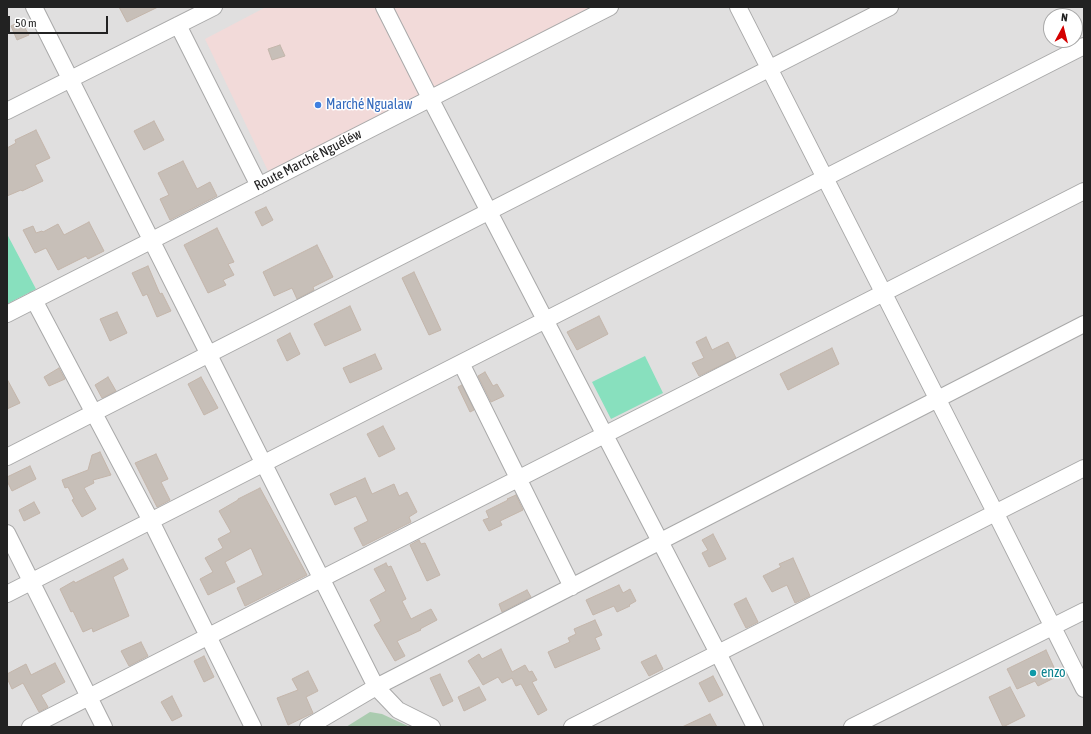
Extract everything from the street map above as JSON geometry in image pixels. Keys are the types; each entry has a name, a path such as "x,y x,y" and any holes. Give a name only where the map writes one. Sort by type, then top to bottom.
{"street":[{"path":"34,7 376,687 398,710 432,727"},
{"path":"7,111 214,7"},
{"path":"384,7 755,727"},
{"name":"Route Marché Nguéléw","path":"7,314 610,7"},
{"path":"738,7 937,400 996,512 1084,689"},
{"path":"7,457 890,7"},
{"path":"178,25 259,186"},
{"path":"7,594 1084,46"},
{"path":"30,727 1084,191"},
{"path":"34,300 151,521 253,727"},
{"path":"308,727 376,687 1084,324"},
{"path":"461,363 572,587"},
{"path":"572,727 1084,468"},
{"path":"7,533 104,727"},
{"path":"852,727 1084,611"}],"shaded area":[{"path":"7,7 1084,7 1084,727 7,727"},
{"name":"Marché Ngualaw","path":"266,7 596,7 268,171 205,39"}],"green space":[{"path":"7,234 36,289 7,304"},
{"path":"645,356 663,393 611,419 592,382"},
{"path":"370,712 382,714 410,727 346,727"}],"building":[{"path":"119,7 158,7 127,22"},
{"path":"21,21 29,35 17,40 11,26"},
{"path":"280,45 285,56 272,60 268,49"},
{"path":"154,121 164,140 144,150 134,131"},
{"path":"36,130 50,158 35,165 43,181 7,196 7,148 16,143 15,140"},
{"path":"183,161 197,189 210,182 217,196 170,220 160,199 169,195 158,173"},
{"path":"266,207 273,220 262,226 255,212"},
{"path":"89,222 104,251 88,259 86,256 58,270 46,248 35,253 23,230 33,226 36,233 43,232 58,224 64,235"},
{"path":"217,228 234,262 228,264 234,275 223,280 226,285 208,293 184,245"},
{"path":"317,245 333,277 313,287 314,290 297,299 292,288 274,296 263,272"},
{"path":"148,266 160,294 162,293 171,311 157,317 147,294 143,296 132,273"},
{"path":"414,272 441,330 429,335 402,278"},
{"path":"350,306 361,330 325,346 314,324"},
{"path":"117,312 127,333 110,341 100,319"},
{"path":"599,316 608,334 577,350 567,332"},
{"path":"290,333 300,354 287,361 277,340"},
{"path":"706,337 712,350 728,342 736,358 699,376 692,363 704,358 696,342"},
{"path":"832,348 839,364 788,390 780,374"},
{"path":"375,354 382,369 350,383 343,368"},
{"path":"59,368 65,379 49,386 44,377"},
{"path":"485,372 493,386 497,384 504,396 491,402 478,376"},
{"path":"108,377 116,391 102,398 95,385"},
{"path":"201,377 218,408 204,415 188,384"},
{"path":"7,379 20,403 7,409"},
{"path":"462,385 474,410 470,412 458,387"},
{"path":"383,426 395,449 379,457 367,434"},
{"path":"100,452 111,475 93,480 94,483 84,488 96,509 82,517 72,500 74,499 68,487 65,488 62,480 88,470 92,455"},
{"path":"156,454 168,479 161,482 170,500 157,507 135,463"},
{"path":"30,466 36,479 12,491 7,481 7,477"},
{"path":"365,478 372,494 394,484 399,496 407,492 417,512 409,517 411,522 363,546 354,528 368,521 356,496 335,505 330,494"},
{"path":"260,488 307,575 245,606 237,588 263,575 251,548 225,562 235,582 208,595 200,579 213,572 205,558 223,548 218,539 231,532 219,511"},
{"path":"516,495 523,510 500,521 502,525 489,531 483,520 489,518 486,511"},
{"path":"34,502 40,513 24,521 19,510"},
{"path":"713,534 726,559 709,567 702,553 708,550 702,540"},
{"path":"419,540 421,544 425,543 440,575 427,581 410,545"},
{"path":"793,558 810,596 795,603 787,585 772,592 763,576 781,567 779,564"},
{"path":"123,559 128,569 113,577 129,616 93,632 92,628 83,632 60,589 74,581 75,583"},
{"path":"386,563 388,567 391,566 406,599 402,601 411,619 431,609 437,620 420,629 421,630 397,641 405,656 395,661 374,625 381,621 370,600 386,591 374,569"},
{"path":"619,585 623,593 630,589 636,601 629,605 630,606 617,612 614,606 593,615 586,600"},
{"path":"527,590 531,597 502,612 499,604"},
{"path":"746,598 758,622 746,628 734,604"},
{"path":"595,620 602,635 595,638 600,649 555,668 548,652 570,642 568,638 576,634 574,629"},
{"path":"141,642 148,656 129,666 121,651"},
{"path":"501,649 512,672 525,665 529,672 532,671 537,680 532,682 547,710 538,715 521,684 516,686 512,678 502,683 498,677 483,685 468,661 479,654 482,659"},
{"name":"enzo","path":"1046,650 1058,676 1038,686 1035,681 1017,689 1007,669"},
{"path":"656,655 663,669 649,676 641,662"},
{"path":"204,656 214,677 204,682 194,661"},
{"path":"55,663 65,682 41,695 48,707 39,712 23,683 12,689 7,678 7,674 26,664 31,675"},
{"path":"308,671 318,691 306,697 313,713 288,725 277,698 298,690 292,679"},
{"path":"440,674 453,701 443,706 430,678"},
{"path":"713,676 723,695 709,702 699,683"},
{"path":"479,687 486,700 464,711 458,697"},
{"path":"1010,687 1025,716 1003,727 989,697"},
{"path":"172,696 182,716 172,721 161,702"},
{"path":"710,714 717,727 682,727"}],"place":[{"name":"Marché Ngualaw","path":"318,105"},
{"name":"enzo","path":"1033,673"}]}
